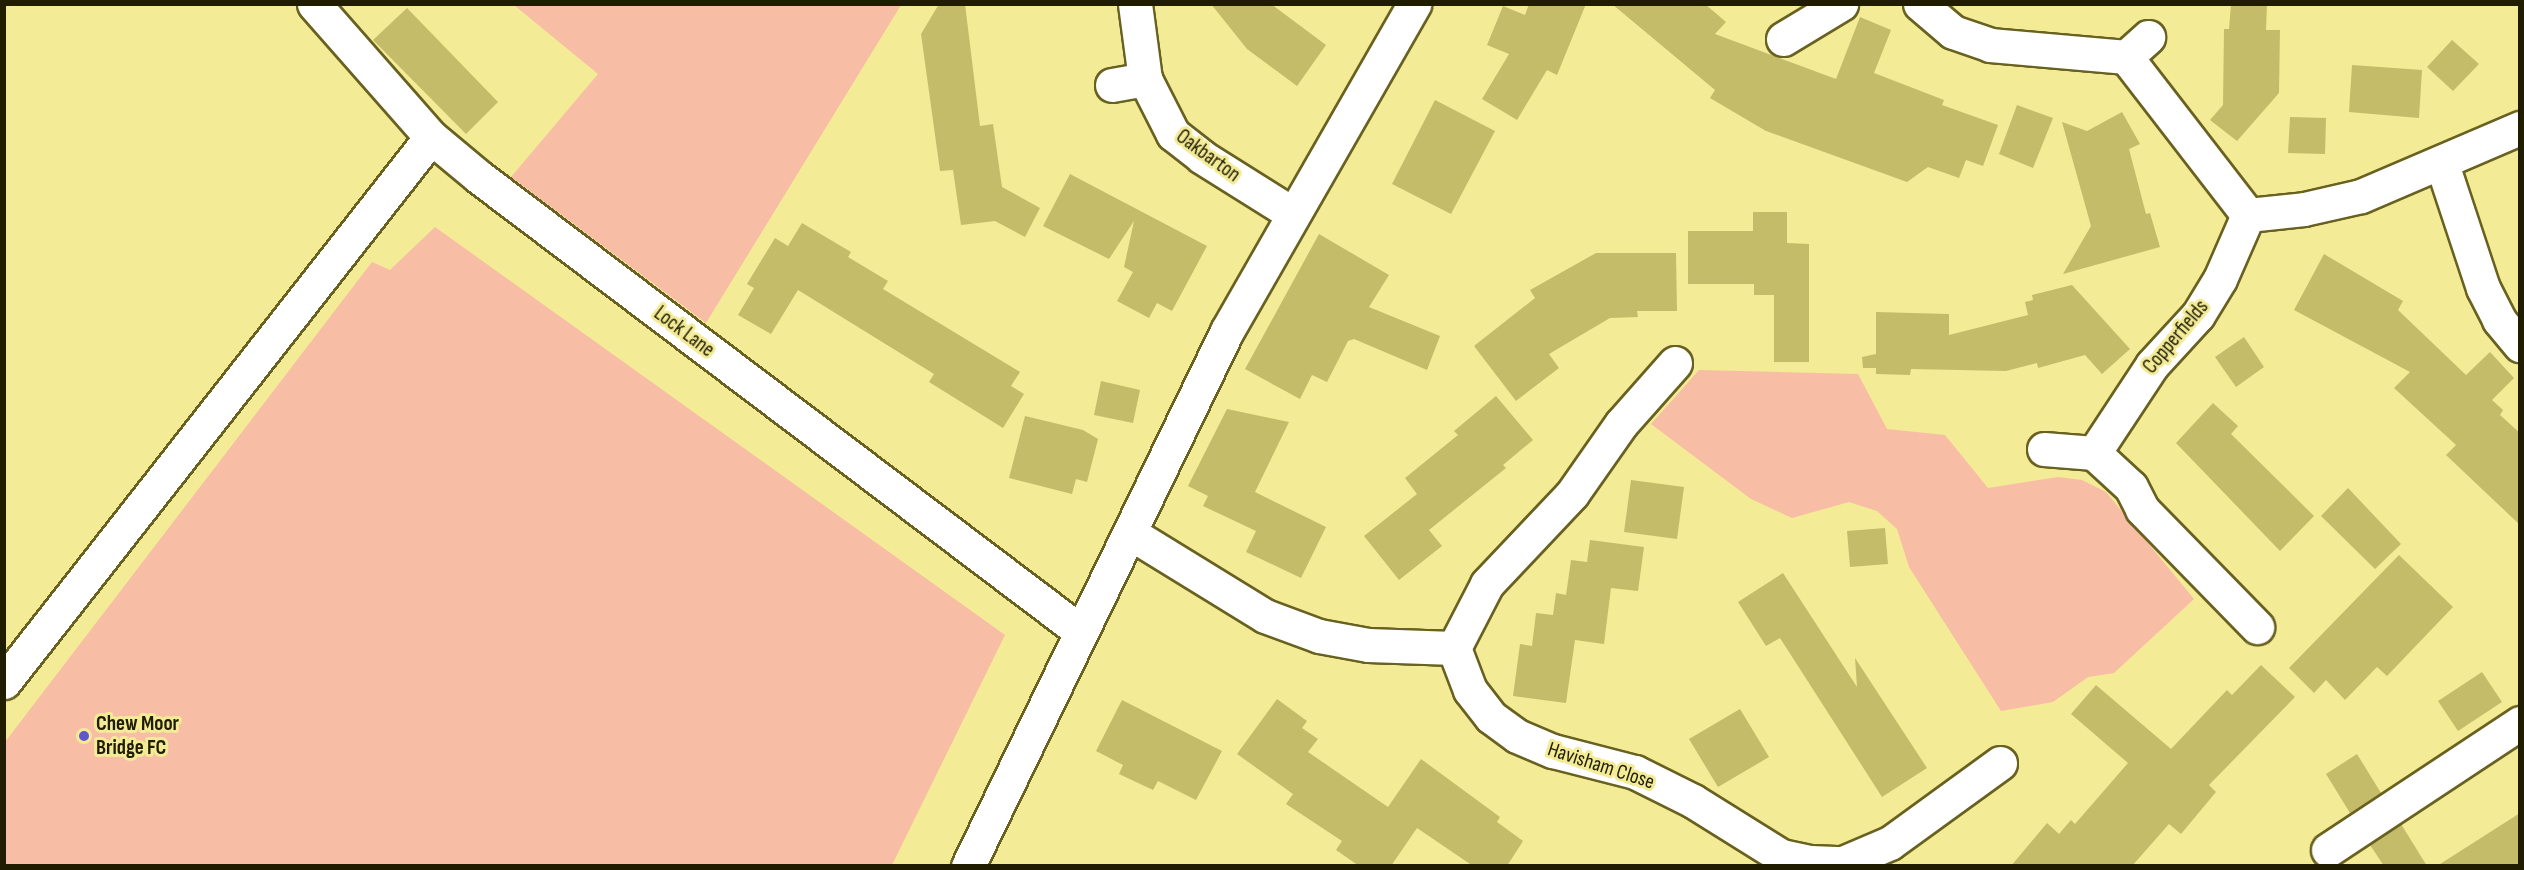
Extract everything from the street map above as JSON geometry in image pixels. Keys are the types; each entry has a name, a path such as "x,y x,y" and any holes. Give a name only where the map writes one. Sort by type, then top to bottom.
{"street":[{"name":"Lock Lane","path":"314,4 431,137 1080,631"},
{"name":"Oakbarton","path":"1135,4 1145,80 1173,134 1202,157 1293,214"},
{"path":"968,866 1227,331 1414,4"},
{"path":"1783,39 1841,4"},
{"path":"1920,4 1953,32 1990,45 2050,52 2137,47 2248,215 2304,209 2361,196 2442,164 2520,128"},
{"path":"1112,85 1145,80"},
{"path":"4,682 431,137"},
{"path":"2442,164 2483,288 2499,320 2520,345"},
{"name":"Copperfields","path":"2094,453 2152,364 2198,315 2220,279 2248,215"},
{"path":"1131,533 1265,616 1319,636 1368,645 1454,648 1492,578 1572,494 1621,424 1675,363"},
{"path":"2044,449 2094,453 2131,487 2142,508 2257,627"},
{"name":"Havisham Close","path":"1454,648 1470,690 1491,717 1517,736 1553,751 1635,772 1693,801 1780,856 1810,862 1843,862 1862,855 1890,843 2000,763"},
{"path":"2332,856 2520,723"}],"shaded area":[{"path":"514,5 901,5 706,323 511,177 598,74"},
{"path":"435,227 1005,635 892,865 5,865 5,742 372,262 390,270"},
{"path":"1699,370 1858,374 1887,429 1945,435 1988,488 2058,477 2082,480 2106,492 2194,599 2114,673 2088,677 2053,702 2001,711 1909,567 1897,529 1877,511 1849,502 1792,518 1751,499 1651,424"}],"building":[{"path":"939,4 965,4 980,126 993,124 1002,187 1040,208 1025,237 995,221 961,225 953,170 940,171 921,34"},
{"path":"1211,4 1271,4 1326,45 1297,86 1247,49"},
{"path":"1529,4 1586,4 1557,75 1547,70 1517,120 1482,99 1509,54 1487,45 1503,6 1525,15"},
{"path":"1612,4 1705,4 1726,22 1715,34 1836,79 1860,17 1891,30 1874,73 1944,100 1942,105 1998,125 1983,166 1966,160 1959,178 1928,167 1907,182 1766,131 1710,98 1715,90"},
{"path":"2231,4 2267,4 2266,30 2280,30 2279,93 2237,141 2210,120 2223,105 2224,29 2229,29"},
{"path":"407,8 498,102 466,134 373,40"},
{"path":"2452,40 2479,64 2453,91 2427,67"},
{"path":"2352,65 2422,70 2419,118 2349,112"},
{"path":"1435,100 1495,131 1451,214 1392,184"},
{"path":"2017,105 2053,118 2033,168 1999,154"},
{"path":"2122,112 2140,144 2129,149 2146,214 2150,213 2160,247 2063,274 2091,226 2062,122 2087,131"},
{"path":"2290,117 2326,118 2325,154 2288,153"},
{"path":"1070,174 1207,246 1172,311 1157,303 1149,318 1117,301 1133,272 1124,267 1134,221 1109,259 1043,226"},
{"path":"1753,212 1787,212 1787,243 1809,244 1809,362 1774,362 1774,295 1754,295 1754,284 1688,284 1688,231 1753,231"},
{"path":"802,223 851,252 848,257 888,281 883,289 1020,372 1011,386 1024,394 1003,428 929,382 934,374 798,290 771,334 738,315 754,288 747,284 775,238 788,246"},
{"path":"1319,234 1389,275 1369,307 1440,336 1427,370 1354,339 1348,341 1327,382 1312,375 1300,399 1245,369"},
{"path":"1596,253 1676,253 1677,311 1637,311 1638,317 1610,318 1549,354 1559,368 1516,401 1474,346 1535,298 1530,290"},
{"path":"2324,254 2403,301 2398,310 2466,375 2490,352 2514,378 2492,400 2503,410 2500,415 2520,433 2520,525 2446,455 2456,445 2394,388 2410,372 2294,310"},
{"path":"2072,285 2130,349 2102,374 2085,355 2038,368 2037,363 2006,371 1911,369 1910,375 1876,374 1876,368 1863,368 1862,357 1876,354 1876,312 1949,314 1949,335 2028,315 2025,302 2033,300 2032,295"},
{"path":"2244,337 2264,367 2236,387 2215,357"},
{"path":"1101,381 1140,390 1133,423 1094,415"},
{"path":"1496,396 1533,440 1503,465 1506,468 1429,530 1442,546 1399,580 1364,536 1417,494 1405,478 1458,435 1454,431"},
{"path":"2213,403 2238,426 2231,434 2314,516 2280,551 2176,443"},
{"path":"1227,409 1289,422 1255,492 1326,527 1301,578 1246,552 1256,531 1203,506 1208,496 1188,486"},
{"path":"1025,416 1083,430 1098,439 1087,482 1076,479 1072,494 1009,478"},
{"path":"1631,480 1684,487 1677,539 1624,532"},
{"path":"2348,488 2401,544 2375,569 2321,516"},
{"path":"1885,528 1888,564 1850,567 1847,531"},
{"path":"1590,540 1644,547 1638,591 1611,588 1604,644 1575,640 1566,703 1513,696 1520,644 1532,646 1536,613 1553,615 1556,593 1566,595 1571,560 1587,562"},
{"path":"2399,555 2453,607 2387,676 2377,667 2345,700 2326,680 2314,693 2289,668"},
{"path":"1783,573 1857,687 1855,658 1927,768 1882,797 1780,638 1766,646 1738,602"},
{"path":"2261,665 2295,697 2209,785 2216,792 2181,834 2169,824 2132,866 2011,866 2047,823 2059,834 2071,820 2075,824 2128,763 2071,714 2096,685 2171,749 2227,690 2232,695"},
{"path":"2482,672 2502,702 2458,731 2438,701"},
{"path":"1277,699 1307,721 1302,728 1318,739 1308,752 1388,807 1421,759 1500,817 1497,822 1523,841 1507,866 1473,866 1417,828 1391,866 1359,866 1336,850 1342,841 1286,804 1293,794 1237,754"},
{"path":"1122,700 1222,751 1196,800 1158,781 1153,790 1119,774 1123,765 1096,751"},
{"path":"1740,709 1769,757 1718,787 1689,739"},
{"path":"2357,754 2381,793 2350,813 2326,774"},
{"path":"2520,813 2520,866 2437,866"},
{"path":"2401,824 2427,866 2384,866 2370,845"}],"place":[{"name":"Chew Moor Bridge FC","path":"84,736"}]}
